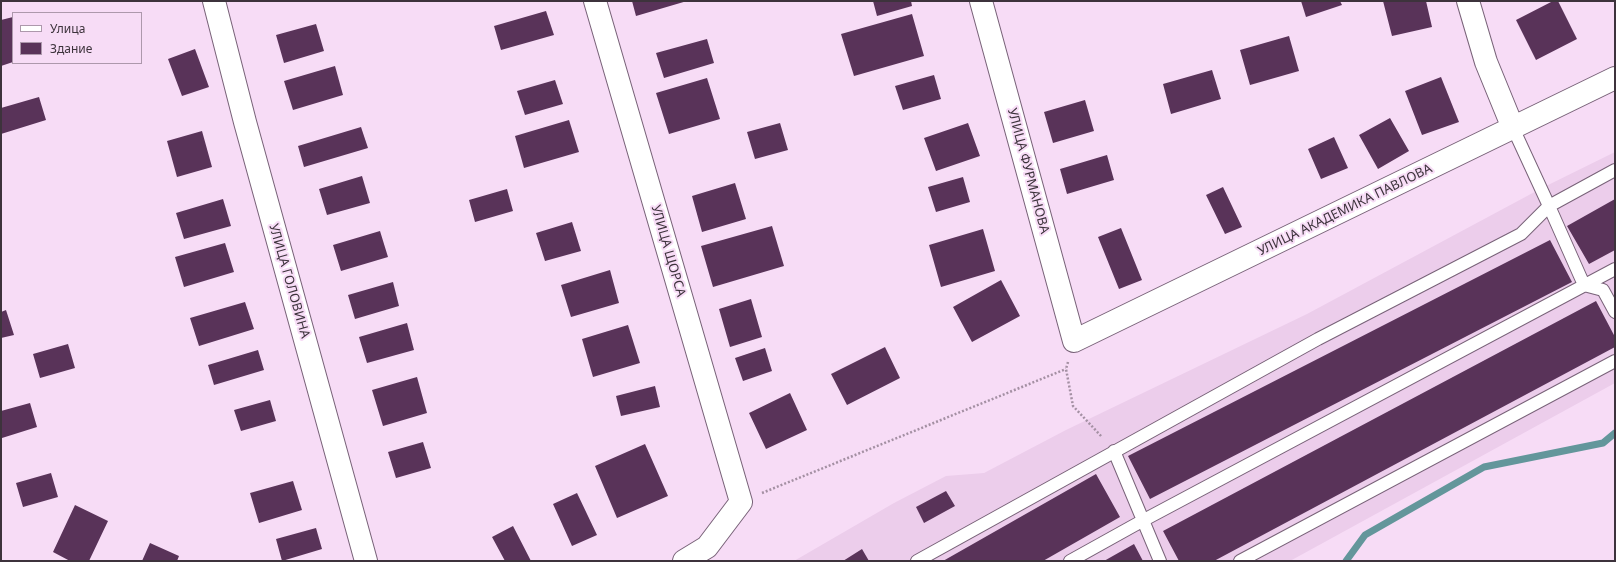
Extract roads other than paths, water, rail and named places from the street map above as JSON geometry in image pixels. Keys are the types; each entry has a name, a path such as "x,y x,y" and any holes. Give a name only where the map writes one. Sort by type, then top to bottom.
{"street":[{"name":"УЛИЦА ГОЛОВИНА","path":"214,1 244,122 366,561"},
{"name":"УЛИЦА ЩОРСА","path":"595,1 741,502 707,547 684,561"},
{"name":"УЛИЦА ФУРМАНОВА","path":"981,1 1074,341"},
{"path":"1468,1 1486,62 1513,128"},
{"name":"УЛИЦА АКАДЕМИКА ПАВЛОВА","path":"1074,341 1615,78"}],"lane":[{"path":"1513,128 1584,285"},
{"path":"917,561 1318,339 1521,234 1549,206 1615,170"},
{"path":"1070,561 1142,520 1615,269"},
{"path":"1584,285 1603,290 1615,312"},
{"path":"1240,561 1615,361"},
{"path":"1114,451 1160,561"}],"waterway":[{"path":"1346,561 1365,535 1484,467 1603,443 1615,433"}]}
